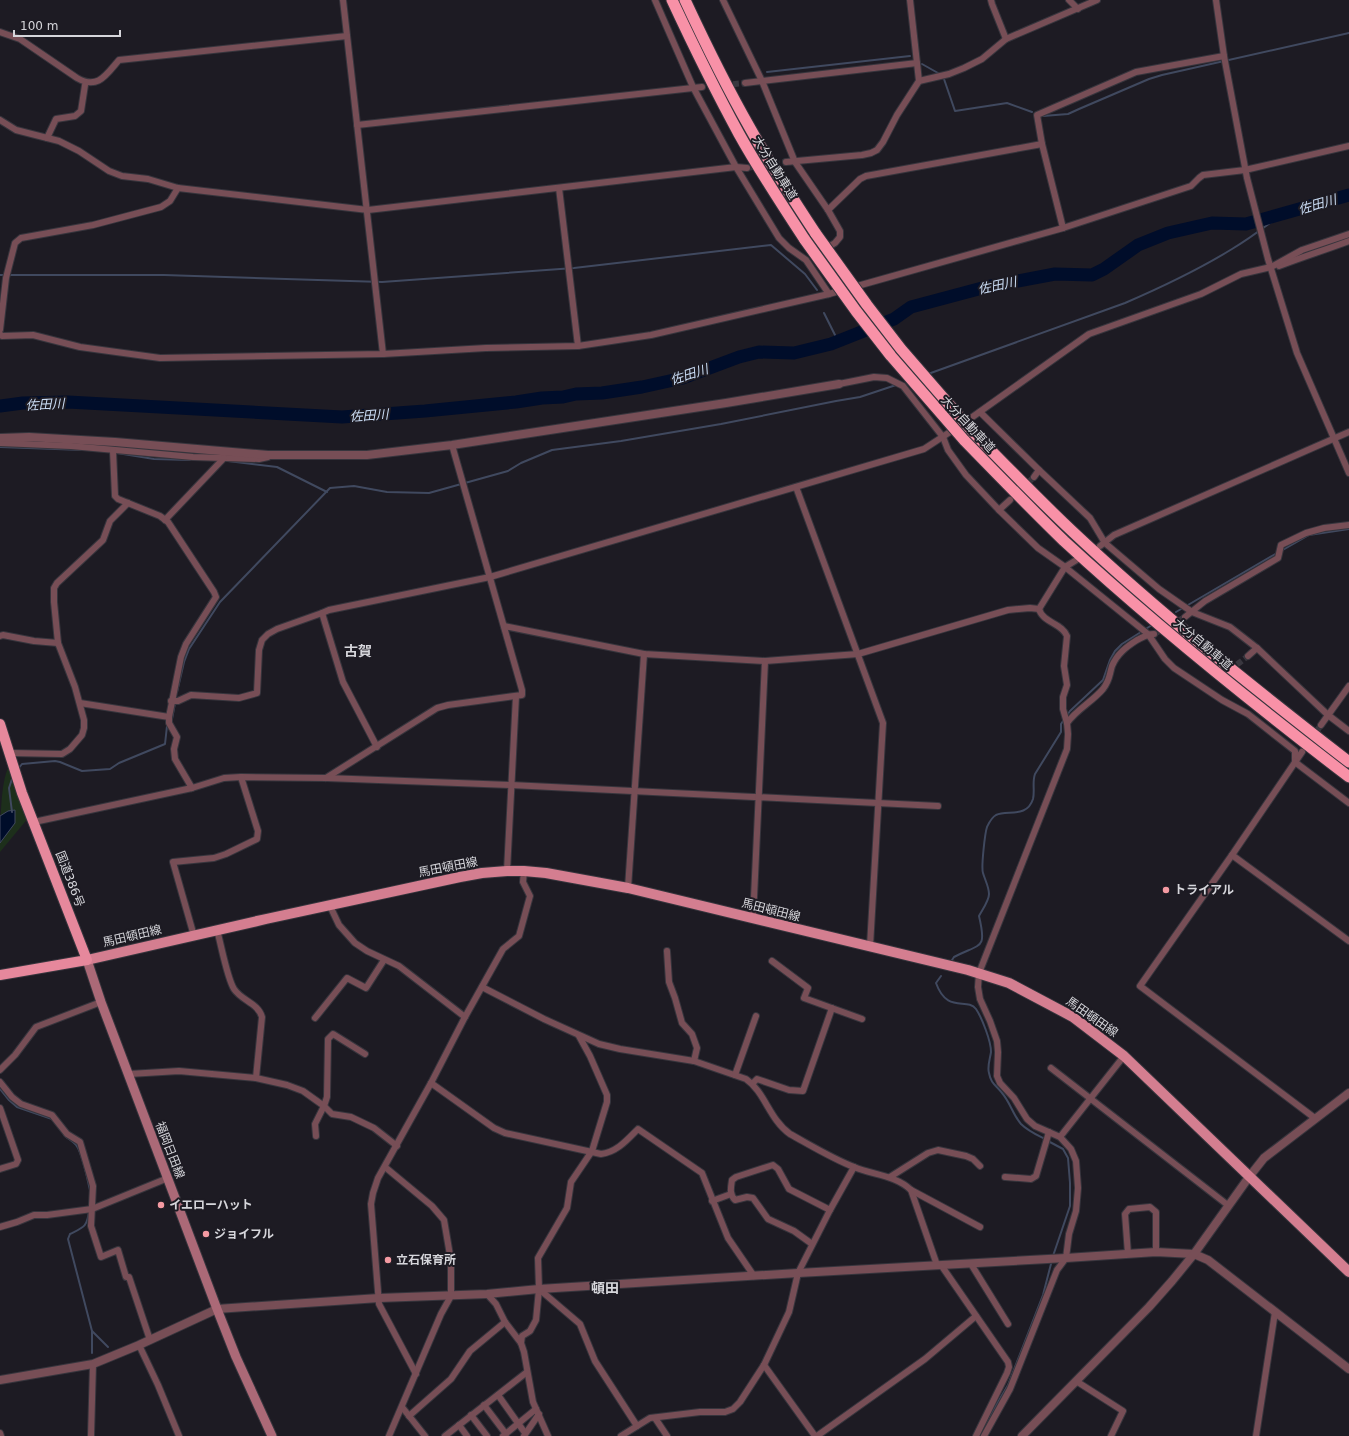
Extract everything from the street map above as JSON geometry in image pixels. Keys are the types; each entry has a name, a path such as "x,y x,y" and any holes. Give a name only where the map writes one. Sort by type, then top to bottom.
{"highway":[{"name":"大分自動車道","path":"672,0 700,61 739,134 763,176 805,240 856,311 891,356 964,440 1053,530 1112,584 1231,684 1349,777"},
{"name":"大分自動車道","path":"685,0 711,56 750,128 816,234 866,305 901,349 973,432 1017,478 1120,575 1239,675 1349,762"},
{"name":"国道386号","path":"0,724 22,793 87,960"},
{"path":"0,975 87,960"}],"main road":[{"name":"馬田頓田線","path":"87,960 460,877 507,871 546,873 628,888 870,946 979,973 1009,983 1073,1017 1124,1056 1349,1272"},
{"name":"福岡日田線","path":"87,960 101,1002 217,1309 236,1357 272,1436"}],"street":[{"path":"343,0 368,210 383,354"},
{"path":"655,0 693,88 736,167 779,238 789,248 806,260 829,294"},
{"path":"723,0 762,80 795,162 828,210 840,231 840,237 835,244 806,260"},
{"path":"786,162 862,155 877,150 883,142 897,114 919,81 910,0"},
{"path":"991,0 1006,40"},
{"path":"1069,0 1078,9"},
{"path":"919,81 949,74 964,68 982,58 1006,40 1098,0"},
{"path":"1216,0 1224,56 1245,170 1268,259 1297,353 1349,474"},
{"path":"0,32 20,39 85,83 101,80 119,60 347,36"},
{"path":"1063,228 1042,144 1037,115 1136,72 1224,56"},
{"path":"744,83 917,63"},
{"path":"47,138 56,119 75,116 82,111 84,85"},
{"path":"357,125 702,87"},
{"path":"0,120 16,130 59,141 79,151 109,171 122,176 148,179 178,188 368,210 736,167 747,168"},
{"path":"828,210 860,179 866,176 1042,144"},
{"path":"0,334 2,336 33,335 80,346 160,358 383,354 486,348 578,346 651,334 829,294 1063,228 1191,186 1203,176 1245,170 1349,146"},
{"path":"0,330 4,278 8,270 15,243 21,238 93,225 161,207 170,201 178,188"},
{"path":"559,188 578,346"},
{"path":"1271,268 1302,250 1346,235"},
{"path":"1330,248 1346,235"},
{"path":"171,701 178,701 191,695 239,698 257,693 259,650 262,640 268,634 277,629 329,610 490,576 924,449 980,412 1090,334 1201,294 1241,274 1271,268 1349,241"},
{"path":"0,438 29,437 275,455 366,455 452,445 726,403 874,377 886,378 903,386 943,437 948,450 966,475 1038,548 1065,567 1147,632 1165,659 1174,668 1222,700 1248,714 1295,751 1296,762 1349,803"},
{"path":"980,412 1090,518 1102,545 1187,609 1230,627 1258,648 1328,715 1349,731"},
{"path":"1102,545 1114,535 1349,432"},
{"path":"0,444 71,446 113,453 193,457 259,459 275,455"},
{"path":"326,778 437,708 448,704 522,695 522,690 452,445"},
{"path":"113,453 115,496 118,499 160,516 165,520 216,597 186,644 181,657 171,701 169,723 177,737 174,749 175,759 192,788"},
{"path":"165,520 224,458"},
{"path":"1034,477 1039,470"},
{"path":"796,487 883,723 870,946"},
{"path":"999,510 1010,500"},
{"path":"10,756 66,753 82,735 84,720 76,686 58,643 54,588 57,583 103,540 110,521 128,503"},
{"path":"1187,609 1205,601 1278,558 1281,545 1306,533 1324,528 1349,524"},
{"path":"1039,609 1065,567 1078,560"},
{"path":"504,626 644,654 765,661 858,654 1008,610 1030,608 1039,609"},
{"path":"984,1436 1010,1389 1063,1258 1068,1234 1076,1211 1078,1178 1074,1154 1068,1144 1060,1137 1049,1134 1034,1126 1026,1119 1014,1098 1000,1083 997,1076 997,1041 980,999 978,987 979,973 1067,749 1068,734 1063,708 1063,697 1067,685 1064,666 1067,636 1064,631 1043,617 1039,609"},
{"path":"1185,617 1187,609"},
{"path":"322,613 343,682 377,747"},
{"path":"1066,719 1101,690 1109,681 1112,667 1117,656 1147,632"},
{"path":"0,636 3,635 34,641 58,643"},
{"path":"1248,656 1258,648"},
{"path":"628,888 636,791 644,654"},
{"path":"753,919 765,661"},
{"path":"1321,725 1349,686"},
{"path":"507,871 516,696"},
{"path":"80,703 169,717"},
{"path":"1302,752 1140,986 1316,1118"},
{"path":"34,822 192,788 224,778 241,777 326,778 511,785 938,806"},
{"path":"194,936 173,862 214,858 226,854 256,839 258,831 241,777"},
{"path":"1232,855 1349,941"},
{"path":"416,1374 379,1304 371,1204 373,1193 378,1178 503,949 519,936 530,896 523,882 524,871"},
{"path":"330,906 339,925 355,943 384,960 399,966 465,1017"},
{"path":"217,930 230,980 235,990 260,1010 262,1017 256,1078"},
{"path":"667,951 669,982 682,1023 692,1034 698,1048 694,1061"},
{"path":"316,1018 347,978 366,988 384,960"},
{"path":"772,961 808,988 804,998 862,1019"},
{"path":"482,987 579,1036 599,1044 620,1049 694,1061 746,1079 753,1083 781,1128 790,1134 854,1167 890,1177 980,1227"},
{"path":"0,1070 15,1055 36,1027 101,1002"},
{"path":"753,1083 757,1079 789,1090 803,1091 832,1008"},
{"path":"734,1075 756,1016"},
{"path":"316,1136 315,1124 327,1097 328,1039 334,1034 366,1054"},
{"path":"521,1343 522,1336 530,1331 536,1320 539,1289 538,1258 567,1208 571,1182 592,1151 607,1102 607,1095 590,1056 579,1036"},
{"path":"1060,1137 1124,1056"},
{"path":"1051,1068 1229,1206"},
{"path":"128,1074 179,1071 256,1078 288,1085 303,1091 324,1106 332,1114 351,1117 374,1128 396,1146"},
{"path":"0,1082 12,1097 21,1104 52,1116 67,1134 80,1142 93,1186 89,1210 91,1226 101,1256 118,1250 126,1277 129,1277 150,1340"},
{"path":"431,1083 494,1128 505,1133 601,1154 610,1153 625,1142 638,1129 702,1173 728,1238 754,1276"},
{"path":"1022,1436 1149,1307 1194,1254 1264,1158 1349,1093"},
{"path":"0,1108 18,1160 16,1164 0,1168"},
{"path":"1005,1177 1031,1179 1036,1176 1049,1134"},
{"path":"890,1177 928,1153 938,1150 966,1156 980,1166"},
{"path":"812,1244 794,1231 768,1219 753,1198 736,1200 733,1198 731,1194 732,1180 773,1165 778,1169 789,1189 830,1210"},
{"path":"385,1167 432,1206 444,1220 451,1261 452,1296 441,1314 389,1436"},
{"path":"621,1436 650,1418 700,1412 725,1412 733,1409 740,1402 764,1365 789,1312 798,1273 854,1167"},
{"path":"0,1227 18,1222 34,1215 89,1210 168,1178"},
{"path":"911,1190 939,1265 1007,1358 1009,1367 1007,1373 976,1436"},
{"path":"712,1201 731,1194"},
{"path":"1128,1254 1125,1214 1129,1209 1150,1207 1156,1212 1156,1252"},
{"path":"0,1380 93,1364 139,1345 217,1309 379,1298 487,1294 539,1289 1156,1252 1194,1254 1208,1260 1349,1369"},
{"path":"971,1264 1008,1324"},
{"path":"539,1289 580,1324 595,1361 637,1426"},
{"path":"487,1294 496,1304 505,1322 521,1343 533,1402 548,1436"},
{"path":"1256,1436 1275,1312"},
{"path":"764,1365 816,1436 925,1359 976,1316"},
{"path":"409,1416 452,1379 470,1351 505,1322"},
{"path":"139,1345 158,1385 179,1436"},
{"path":"91,1436 93,1364"},
{"path":"446,1436 527,1372"},
{"path":"1076,1382 1123,1411 1111,1436"},
{"path":"498,1395 518,1423 524,1435"},
{"path":"484,1405 504,1435 518,1423 538,1412"},
{"path":"402,1407 425,1436"},
{"path":"524,1435 538,1412"},
{"path":"471,1415 487,1436"},
{"path":"655,1418 667,1436"},
{"path":"459,1425 467,1436"}],"green space":[{"path":"9,766 29,817 0,852 2,794 6,773"}],"water":[{"path":"15,810 15,823 0,843 0,816 8,811"}],"waterway":[{"path":"1043,116 1068,114 1149,79 1162,75 1349,33"},
{"path":"767,72 910,56"},
{"path":"922,64 938,73"},
{"path":"944,79 955,111 1007,103 1032,112"},
{"name":"佐田川","path":"0,406 23,403 68,402 342,417 516,402 542,398 563,397 576,394 602,393 642,387 683,378 739,357 759,352 794,353 831,344 894,319 911,307 986,287 1055,274 1092,275 1104,269 1138,245 1168,233 1212,223 1246,224 1349,195"},
{"path":"928,374 1125,303 1153,291 1219,257 1251,237 1282,214"},
{"path":"0,275 164,275 382,282 574,268 771,245 805,274 817,290"},
{"path":"824,313 838,341"},
{"path":"177,692 184,662 189,649 220,602 330,488 354,486 387,492 429,493 508,471 521,463 552,450 621,441 721,424 860,397 896,385"},
{"path":"0,447 83,450"},
{"path":"117,453 154,459 190,460"},
{"path":"228,461 277,467 327,492"},
{"path":"1281,551 1309,535 1349,529"},
{"path":"1176,612 1277,553"},
{"path":"952,960 954,957 976,947 982,940 979,916 989,897 988,886 983,873 982,864 985,836 989,822 996,815 1022,811 1030,805 1034,796 1035,774 1061,732 1061,724 1070,711 1103,680 1115,651 1122,644 1152,625"},
{"path":"172,719 175,703"},
{"path":"18,769 22,764 55,761 82,771 110,769 119,763 165,744 167,726"},
{"path":"12,812 9,788 13,776"},
{"path":"941,976 936,983 941,993 951,1002 968,1004 972,1006 976,1009 981,1018 991,1047 988,1071 992,1082 1005,1097 1021,1124 1045,1139"},
{"path":"0,1089 17,1107 52,1119"},
{"path":"64,1135 75,1144 81,1154 90,1190"},
{"path":"1048,1141 1063,1149 1068,1158 1070,1183 1070,1206 1053,1256"},
{"path":"89,1211 84,1226 70,1234 68,1239 92,1331 92,1353"},
{"path":"984,1426 1008,1385 1043,1295 1052,1260"},
{"path":"92,1331 108,1347"},
{"path":"980,1436 982,1430"}],"tunnel":[{"path":"724,85 745,83"},
{"path":"747,168 786,162"},
{"path":"1010,500 1034,477"},
{"path":"1154,634 1185,617"},
{"path":"1230,670 1248,656"},
{"path":"1302,752 1321,725"}],"place":[{"name":"トライアル","path":"1166,890"},
{"name":"イエローハット","path":"161,1205"},
{"name":"ジョイフル","path":"206,1234"},
{"name":"立石保育所","path":"388,1260"}],"district":[{"name":"古賀","path":"358,651"},
{"name":"頓田","path":"605,1288"}]}
